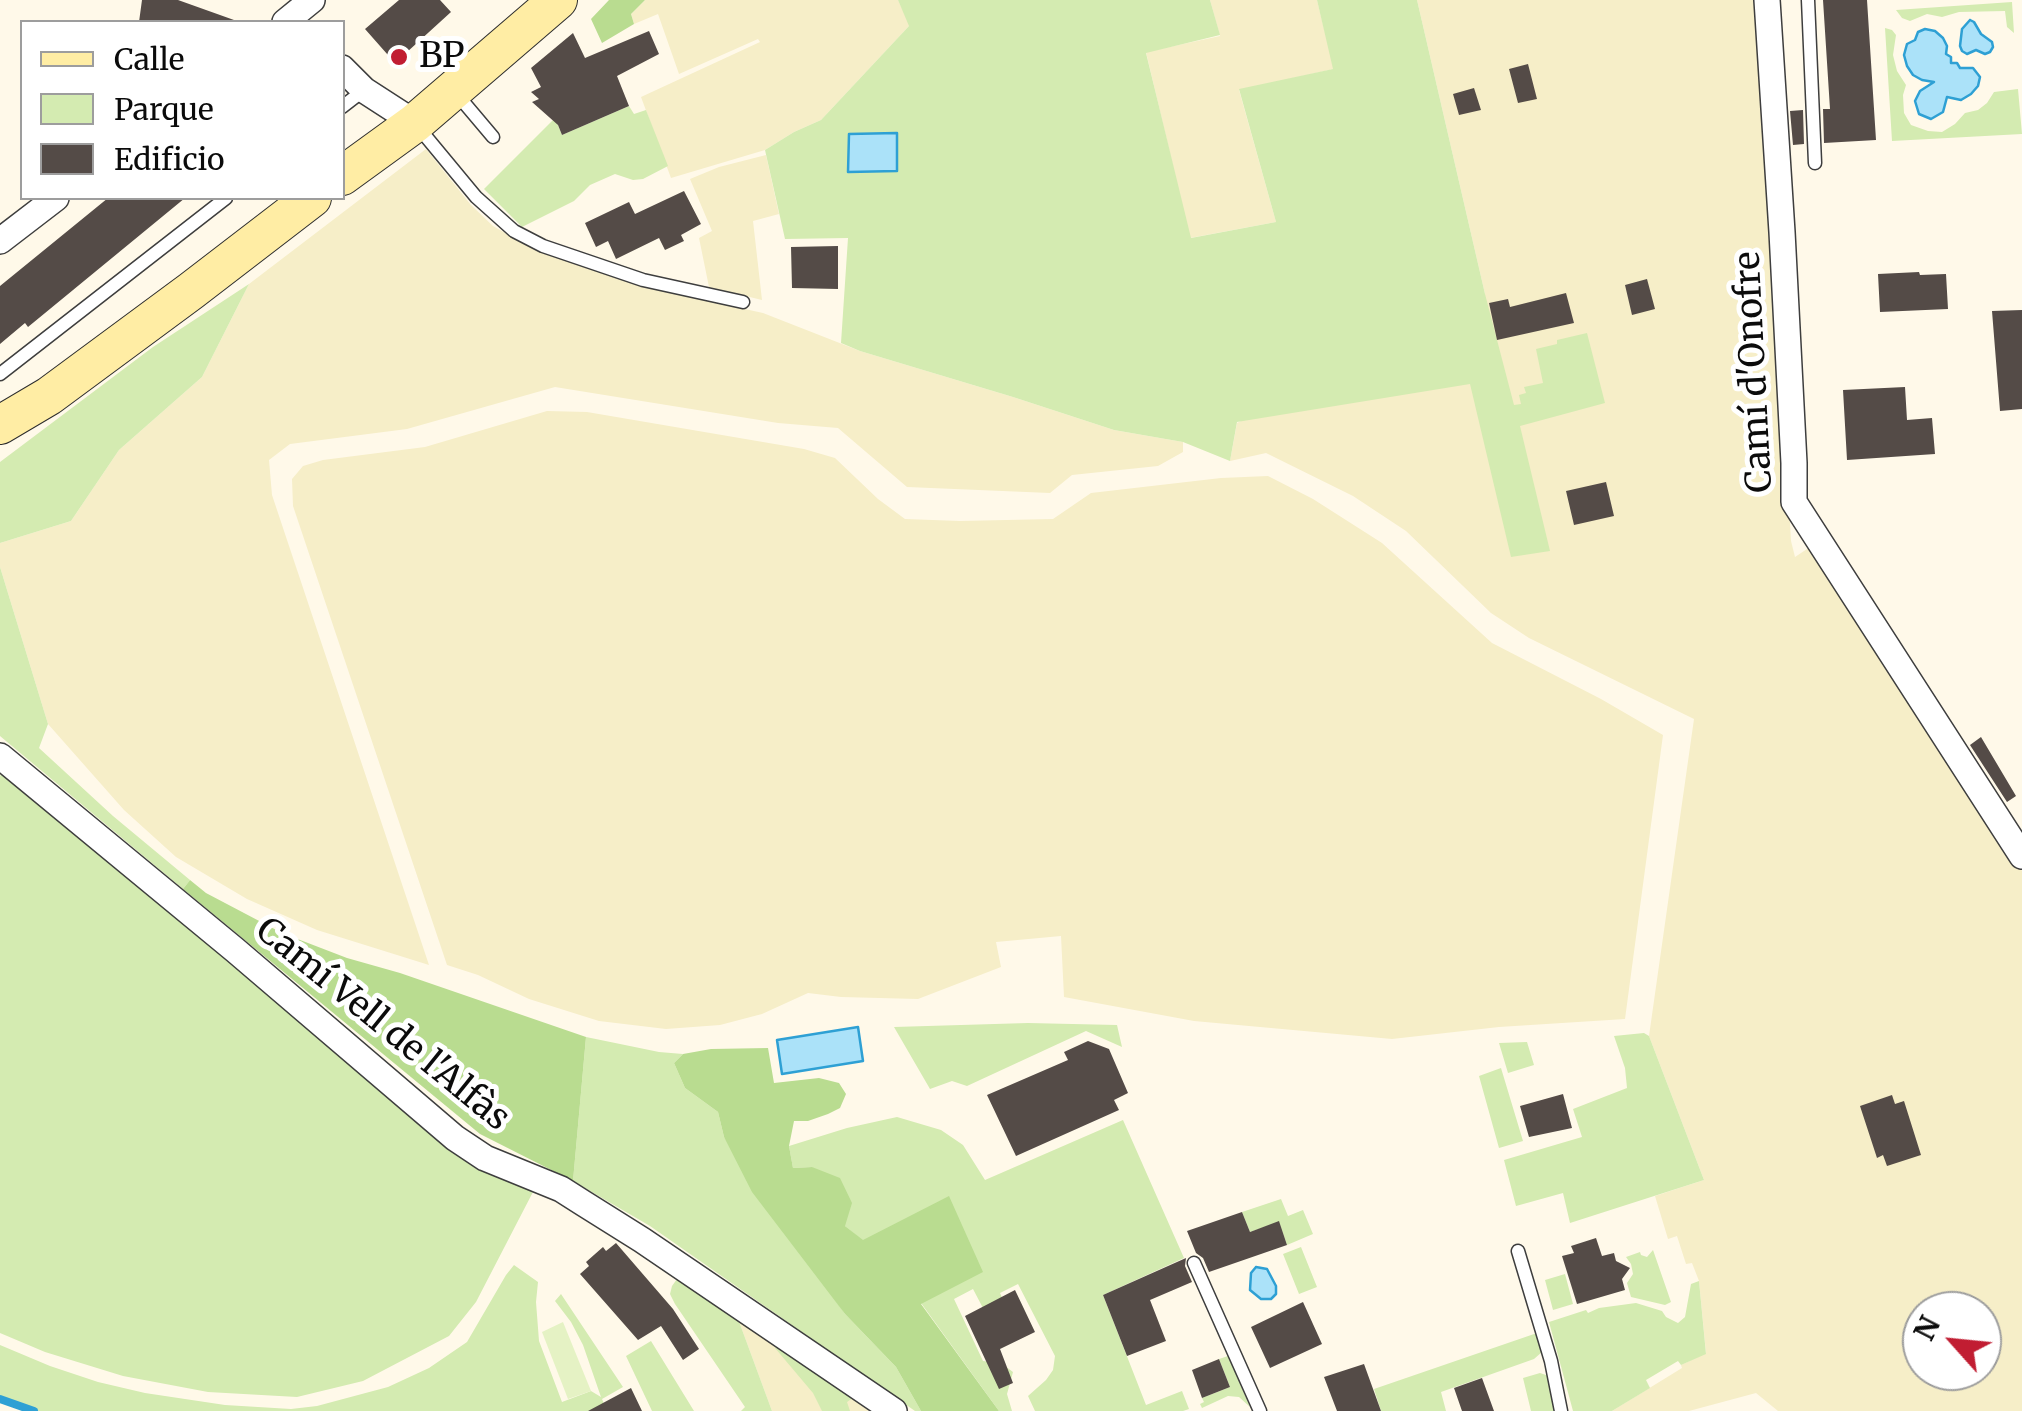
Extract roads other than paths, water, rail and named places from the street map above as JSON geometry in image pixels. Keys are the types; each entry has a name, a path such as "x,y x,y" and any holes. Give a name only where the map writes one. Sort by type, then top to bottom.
{"street":[{"path":"345,174 415,123 558,0"},
{"name":"Camí d'Onofre","path":"1767,0 1794,502 2022,856"},
{"path":"345,71 364,90 415,123"},
{"path":"0,240 53,200"},
{"path":"0,425 49,396 309,200"},
{"path":"0,441 49,396"},
{"name":"Camí Vell de l'Alfàs","path":"0,756 456,1138 485,1158 561,1189 894,1411"}],"lane":[{"path":"1808,0 1815,163"},
{"path":"345,105 364,90"},
{"path":"453,90 493,137"},
{"path":"415,123 476,197 514,231 543,246 643,280 743,302"},
{"path":"0,374 223,200"},
{"path":"1518,1251 1551,1361 1561,1411"},
{"path":"1194,1263 1260,1411"}],"water":[{"path":"1970,20 1992,42 1990,52 1962,51 1962,29"},
{"path":"1925,29 1943,38 1951,63 1973,68 1980,77 1971,94 1961,100 1947,97 1943,112 1931,119 1919,114 1915,101 1920,91 1934,82 1913,75 1904,55 1907,44"},
{"path":"897,133 897,171 848,172 849,134"},
{"path":"858,1027 863,1061 782,1074 777,1040"},
{"path":"1256,1267 1267,1269 1276,1286 1271,1299 1261,1299 1250,1290 1251,1273"}],"waterway":[{"path":"0,1399 34,1411"}],"place":[{"name":"BP","path":"399,57"}]}
